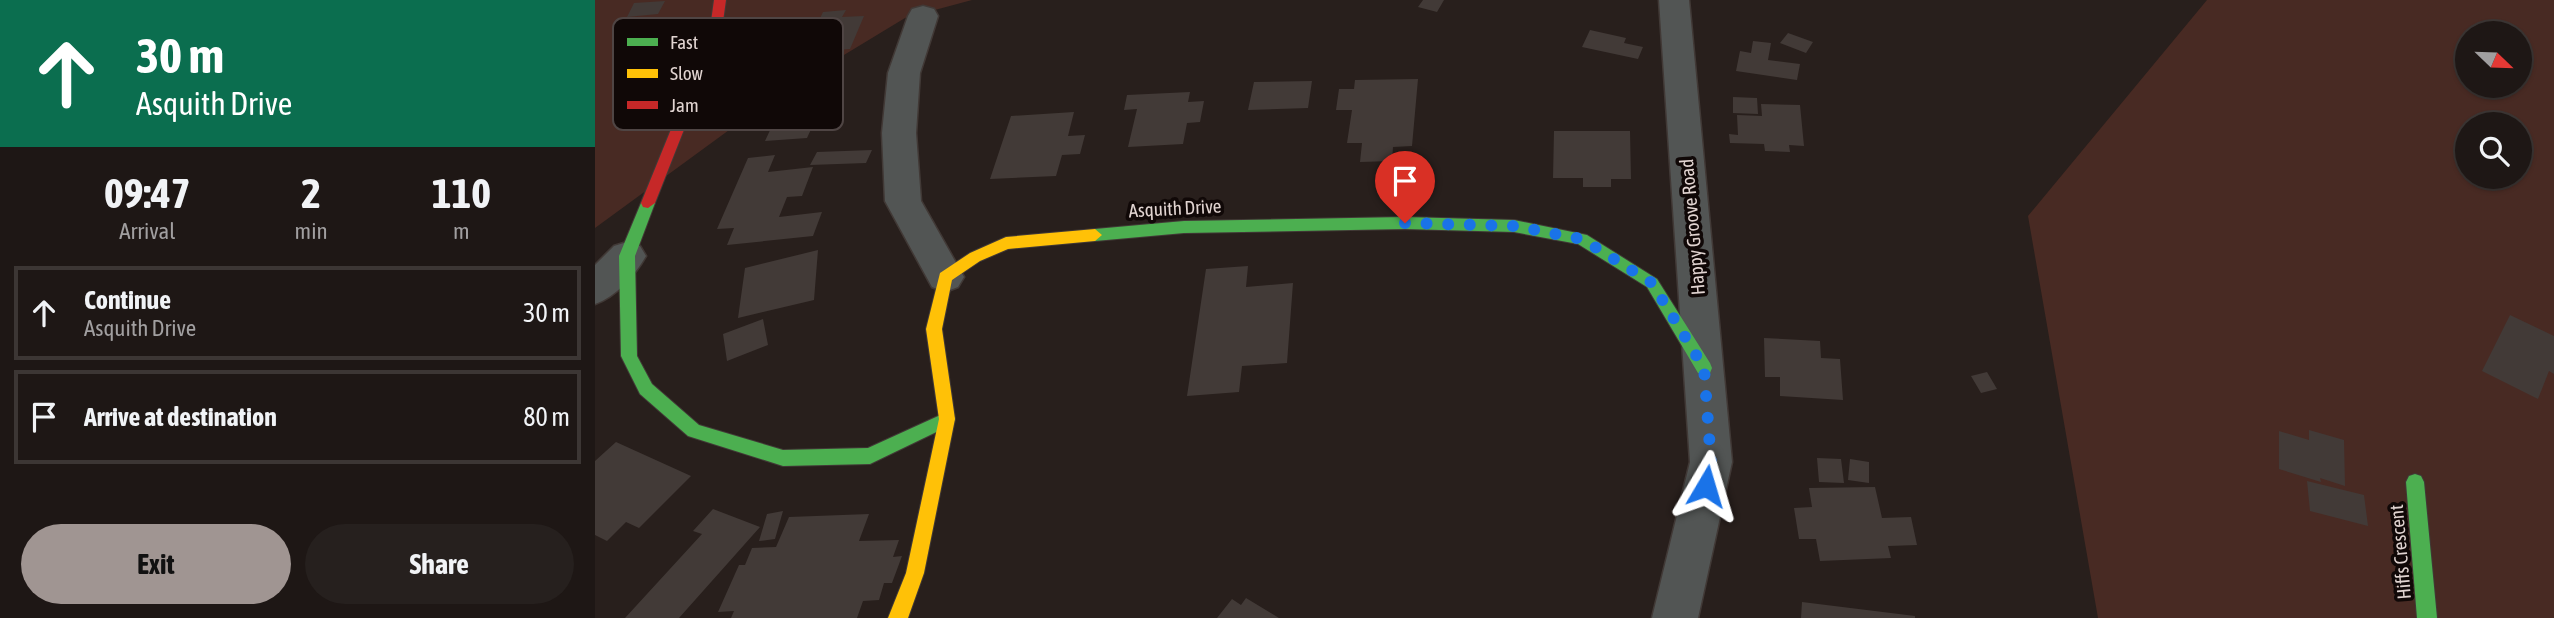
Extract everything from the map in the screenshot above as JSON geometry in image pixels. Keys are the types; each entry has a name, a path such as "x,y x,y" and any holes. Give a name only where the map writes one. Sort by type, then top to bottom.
{"street":[{"path":"718,18 720,0"},
{"name":"Happy Groove Road","path":"1674,0 1711,462 1675,618"},
{"path":"898,618 915,573 947,419 934,329 945,277 903,201 899,133 904,73 923,16"},
{"path":"595,289 627,256 677,130"},
{"name":"Asquith Drive","path":"945,277 975,257 1006,243 1047,239 1184,227 1405,223 1514,226 1582,239 1652,283 1704,368"},
{"path":"627,256 629,356 646,389 694,431 783,458 870,456 947,419"},
{"name":"Hiffs Crescent","path":"2415,482 2427,618"}],"shaded area":[{"path":"595,0 972,0 905,18 843,56 843,18 613,18 613,130 729,130 595,228"},
{"path":"2207,0 2554,0 2554,618 2098,618 2028,216"}],"building":[{"path":"1423,0 1444,0 1437,12 1418,7"},
{"path":"665,1 658,14 627,17 634,3"},
{"path":"846,10 842,17 864,16 850,49 843,49 843,18 820,18 823,12"},
{"path":"1590,30 1626,38 1624,43 1643,47 1638,59 1582,47"},
{"path":"1788,33 1813,42 1806,53 1780,43"},
{"path":"1753,41 1771,43 1768,60 1800,64 1797,80 1736,71 1740,51 1751,53"},
{"path":"1418,79 1412,146 1393,147 1392,161 1360,162 1362,143 1347,143 1352,110 1336,110 1339,89 1354,89 1355,80"},
{"path":"1312,81 1308,108 1248,110 1254,82"},
{"path":"1190,92 1188,102 1204,101 1200,122 1187,123 1183,144 1128,147 1137,109 1124,110 1127,95"},
{"path":"1733,97 1757,98 1758,114 1733,113"},
{"path":"1761,104 1800,105 1804,146 1789,145 1790,152 1765,151 1764,144 1730,143 1729,134 1738,135 1737,115 1762,116"},
{"path":"1074,112 1068,136 1085,135 1080,154 1062,155 1056,176 990,179 1011,116"},
{"path":"770,130 811,130 807,138 765,141"},
{"path":"1554,131 1630,131 1631,179 1611,179 1611,187 1583,187 1583,178 1553,178"},
{"path":"872,150 866,163 810,165 817,152"},
{"path":"775,155 768,172 813,167 802,196 787,197 779,217 822,212 813,236 727,245 734,228 717,229 748,158"},
{"path":"818,250 814,300 738,318 745,268"},
{"path":"1248,266 1246,287 1293,283 1287,363 1242,366 1239,392 1187,396 1206,269"},
{"path":"2510,315 2554,336 2554,374 2549,371 2538,399 2482,371"},
{"path":"763,319 768,345 727,361 723,334"},
{"path":"1764,338 1820,341 1821,358 1840,359 1843,400 1780,396 1780,377 1765,377"},
{"path":"1987,372 1997,389 1981,393 1971,376"},
{"path":"2309,430 2344,440 2345,486 2320,478 2321,482 2279,469 2279,431 2309,440"},
{"path":"616,442 691,476 639,528 626,522 607,541 595,535 595,461"},
{"path":"1817,458 1841,459 1844,483 1819,482"},
{"path":"1850,459 1869,462 1869,483 1848,480"},
{"path":"2307,481 2364,495 2368,526 2310,511"},
{"path":"1875,487 1882,518 1911,517 1917,545 1888,546 1891,558 1820,561 1816,539 1799,539 1794,508 1812,507 1809,488"},
{"path":"713,509 760,527 679,618 625,618 702,534 693,531"},
{"path":"783,511 775,539 759,541 767,514"},
{"path":"869,514 859,541 899,540 893,557 902,556 892,583 884,583 879,600 863,601 857,618 731,618 734,611 718,612 739,565 745,565 752,548 776,547 789,517"},
{"path":"1246,598 1279,618 1217,618 1232,599 1241,605"},
{"path":"1802,602 1915,616 1915,618 1801,618"}],"traffic: fast":[{"path":"648,203 627,256 629,356 646,389 694,431 783,458 870,456 947,419"},
{"path":"1095,235 1184,227 1405,223 1514,226 1582,239 1652,283 1704,368"},
{"path":"2415,482 2427,618"}],"traffic: slow":[{"path":"898,618 915,573 947,419 934,329 945,277 975,257 1006,243 1095,235"}],"traffic: jam":[{"path":"718,18 720,0"},
{"path":"648,203 677,130"}],"route":[{"path":"1405,223 1514,226 1582,239 1652,283 1704,368 1711,462 1706,486"}]}
